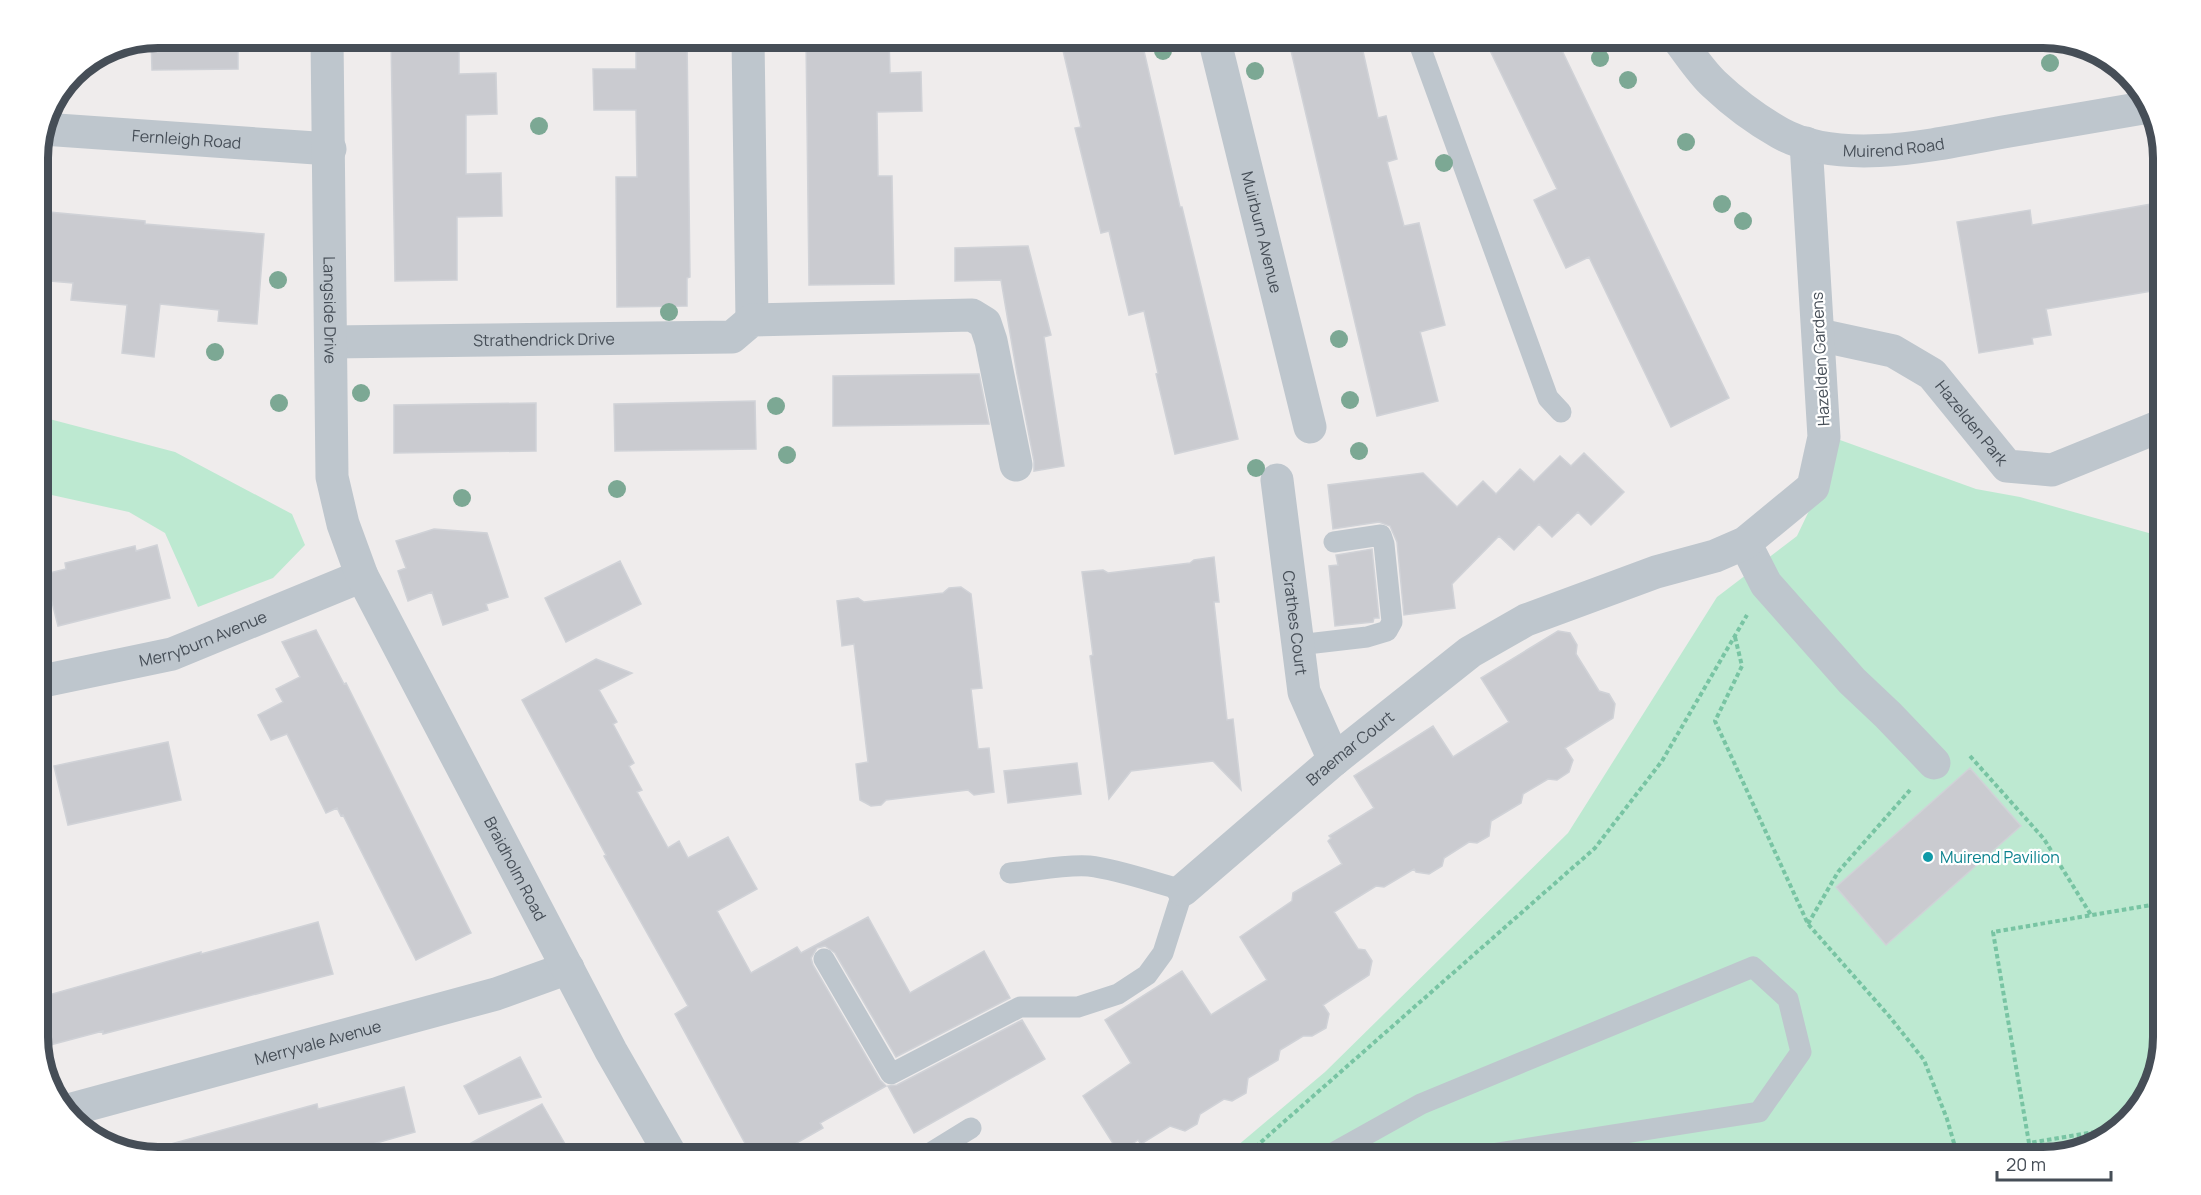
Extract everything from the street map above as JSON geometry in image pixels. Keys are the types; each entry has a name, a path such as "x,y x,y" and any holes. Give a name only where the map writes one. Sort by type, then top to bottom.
{"street":[{"name":"Langside Drive","path":"327,48 333,477 343,524 362,576"},
{"path":"748,48 752,320 972,315 985,323 991,341 1016,465"},
{"name":"Muirburn Avenue","path":"1216,48 1310,427"},
{"name":"Muirend Road","path":"1685,48 1713,83 1754,116 1781,134 1806,143 1835,149 1870,151 1924,146 2138,102"},
{"name":"Fernleigh Road","path":"54,122 330,149"},
{"name":"Hazelden Gardens","path":"1526,620 1656,572 1715,556 1746,543 1813,487 1824,437 1806,143"},
{"name":"Strathendrick Drive","path":"331,342 732,337 752,320"},
{"name":"Hazelden Park","path":"1819,335 1893,351 1932,374 2007,466 2052,470 2153,428"},
{"name":"Crathes Court","path":"1277,480 1304,692 1334,760"},
{"path":"1746,543 1766,584 1851,681 1888,715 1934,763"},
{"name":"Merryburn Avenue","path":"48,680 172,654 362,576"},
{"name":"Braidholm Road","path":"362,576 611,1051 666,1147"},
{"name":"Braemar Court","path":"1183,890 1334,760 1470,652 1526,620"},
{"name":"Merryvale Avenue","path":"74,1109 496,994 568,968"}],"lane":[{"path":"1421,48 1548,398 1561,411"},
{"path":"1298,645 1367,637 1387,630 1392,622 1384,544 1381,535 1334,542"},
{"path":"824,959 891,1074 1020,1007 1078,1007 1118,994 1147,975 1163,953 1183,890 1150,882 1121,871 1086,866 1010,873"},
{"path":"1345,1147 1421,1104 1753,967 1788,999 1802,1052 1759,1112 1541,1147"},
{"path":"941,1147 971,1128"}],"path":[{"path":"1256,1147 1595,848 1662,761 1766,584"},
{"path":"1735,636 1742,666 1715,721 1808,924 1889,1016 1924,1060 1947,1119 1955,1147"},
{"path":"1970,756 2044,839 2091,915"},
{"path":"1808,924 1838,872 1934,763"},
{"path":"2099,1131 2029,1143 1993,932 2153,905"}],"green space":[{"path":"48,419 175,452 292,514 305,545 273,578 198,607 165,533 129,512 48,494"},
{"path":"1840,440 1976,489 2020,497 2153,534 2153,1037 2149,1066 2142,1086 2126,1110 2116,1120 2092,1136 2072,1143 2043,1147 1236,1147 1325,1072 1568,833 1717,597 1797,536"}],"building":[{"path":"151,48 238,48 238,69 152,70"},
{"path":"391,48 459,48 459,74 496,73 497,114 466,115 466,174 501,173 502,216 457,217 457,280 395,281"},
{"path":"636,48 687,48 690,277 687,278 687,306 617,307 616,177 637,177 636,110 594,110 593,69 636,69"},
{"path":"806,48 889,48 890,73 921,72 922,111 877,112 878,176 892,176 894,284 809,285"},
{"path":"1062,48 1143,48 1238,439 1175,454 1144,311 1129,315 1109,231 1101,233 1075,128 1081,127"},
{"path":"1290,48 1362,48 1378,118 1386,116 1397,159 1387,162 1404,226 1419,223 1445,325 1420,332 1438,401 1377,416"},
{"path":"1489,48 1561,48 1729,398 1671,427 1589,257 1566,268 1534,200 1557,189"},
{"path":"2153,204 2153,291 2046,309 2051,335 2032,338 2033,344 1979,353 1957,222 2030,210 2032,225"},
{"path":"48,212 145,221 145,224 264,234 257,324 218,321 219,310 160,304 154,357 122,353 127,305 71,300 73,283 48,281"},
{"path":"1028,246 1051,335 1044,337 1064,466 1034,471 1001,280 955,281 955,248"},
{"path":"979,374 989,424 833,426 833,376"},
{"path":"755,401 756,449 615,451 614,404"},
{"path":"536,403 536,451 394,453 394,405"},
{"path":"1584,453 1624,492 1591,525 1578,512 1552,537 1539,524 1514,550 1499,536 1452,584 1455,608 1404,615 1397,542 1390,526 1379,522 1333,529 1328,485 1423,473 1457,507 1483,481 1496,494 1520,469 1534,482 1560,456 1571,466"},
{"path":"434,529 487,533 508,597 486,604 488,610 443,625 432,592 408,601 398,571 406,568 396,541"},
{"path":"157,545 170,598 58,626 48,586 48,573 66,569 65,563 135,546 136,551"},
{"path":"1372,549 1379,618 1374,618 1373,622 1335,626 1329,566 1338,565 1336,555"},
{"path":"1214,557 1219,602 1214,602 1227,720 1233,719 1241,790 1213,761 1131,771 1109,799 1090,656 1093,655 1082,572 1103,570 1108,573 1190,563 1194,560"},
{"path":"620,561 641,604 566,642 545,598"},
{"path":"961,587 971,594 982,688 971,689 978,749 989,748 994,792 974,795 968,790 886,800 881,805 871,806 860,800 856,764 868,762 854,644 842,646 837,601 858,598 864,602 943,593 949,588"},
{"path":"316,630 344,684 346,683 471,933 416,960 343,815 341,816 337,808 326,813 287,734 271,740 258,715 283,702 276,689 300,677 282,642"},
{"path":"1558,631 1570,633 1577,645 1576,654 1599,691 1609,694 1615,704 1613,718 1565,748 1573,760 1569,772 1557,780 1548,779 1523,794 1521,803 1491,821 1489,836 1477,843 1469,842 1444,858 1442,866 1429,874 1416,872 1414,869 1384,887 1376,886 1334,912 1358,949 1365,950 1372,961 1369,975 1323,1005 1329,1014 1326,1028 1312,1036 1303,1036 1280,1050 1278,1060 1248,1078 1246,1093 1232,1101 1224,1099 1200,1114 1197,1124 1185,1131 1170,1126 1141,1144 1138,1140 1128,1147 1115,1147 1083,1096 1131,1063 1105,1020 1182,971 1211,1015 1267,980 1240,937 1292,901 1293,893 1342,864 1328,841 1331,838 1329,836 1374,808 1354,776 1433,726 1453,757 1509,722 1481,678"},
{"path":"596,659 632,673 599,690 617,722 613,724 634,763 629,766 642,790 637,792 668,848 679,841 688,858 728,837 757,889 717,911 751,973 797,947 801,953 868,917 910,993 984,951 1010,998 896,1057 835,953 825,946 817,948 811,958 813,965 880,1080 886,1086 820,1123 823,1128 793,1145 794,1147 747,1147 675,1014 688,1006 604,856 606,855 522,700"},
{"path":"168,742 181,800 68,825 54,766"},
{"path":"1077,763 1081,794 1008,803 1004,771"},
{"name":"Muirend Pavilion","path":"1970,768 2021,826 1886,945 1836,887"},
{"path":"318,922 333,974 103,1034 103,1031 48,1046 48,995 201,952 201,954"},
{"path":"1022,1020 1045,1059 914,1133 888,1086 897,1085"},
{"path":"520,1057 541,1097 479,1114 464,1086"},
{"path":"404,1087 415,1132 362,1147 160,1147 317,1104 318,1109"},
{"path":"542,1104 567,1147 464,1147"}],"place":[{"name":"Muirend Pavilion","path":"1928,857"}]}
